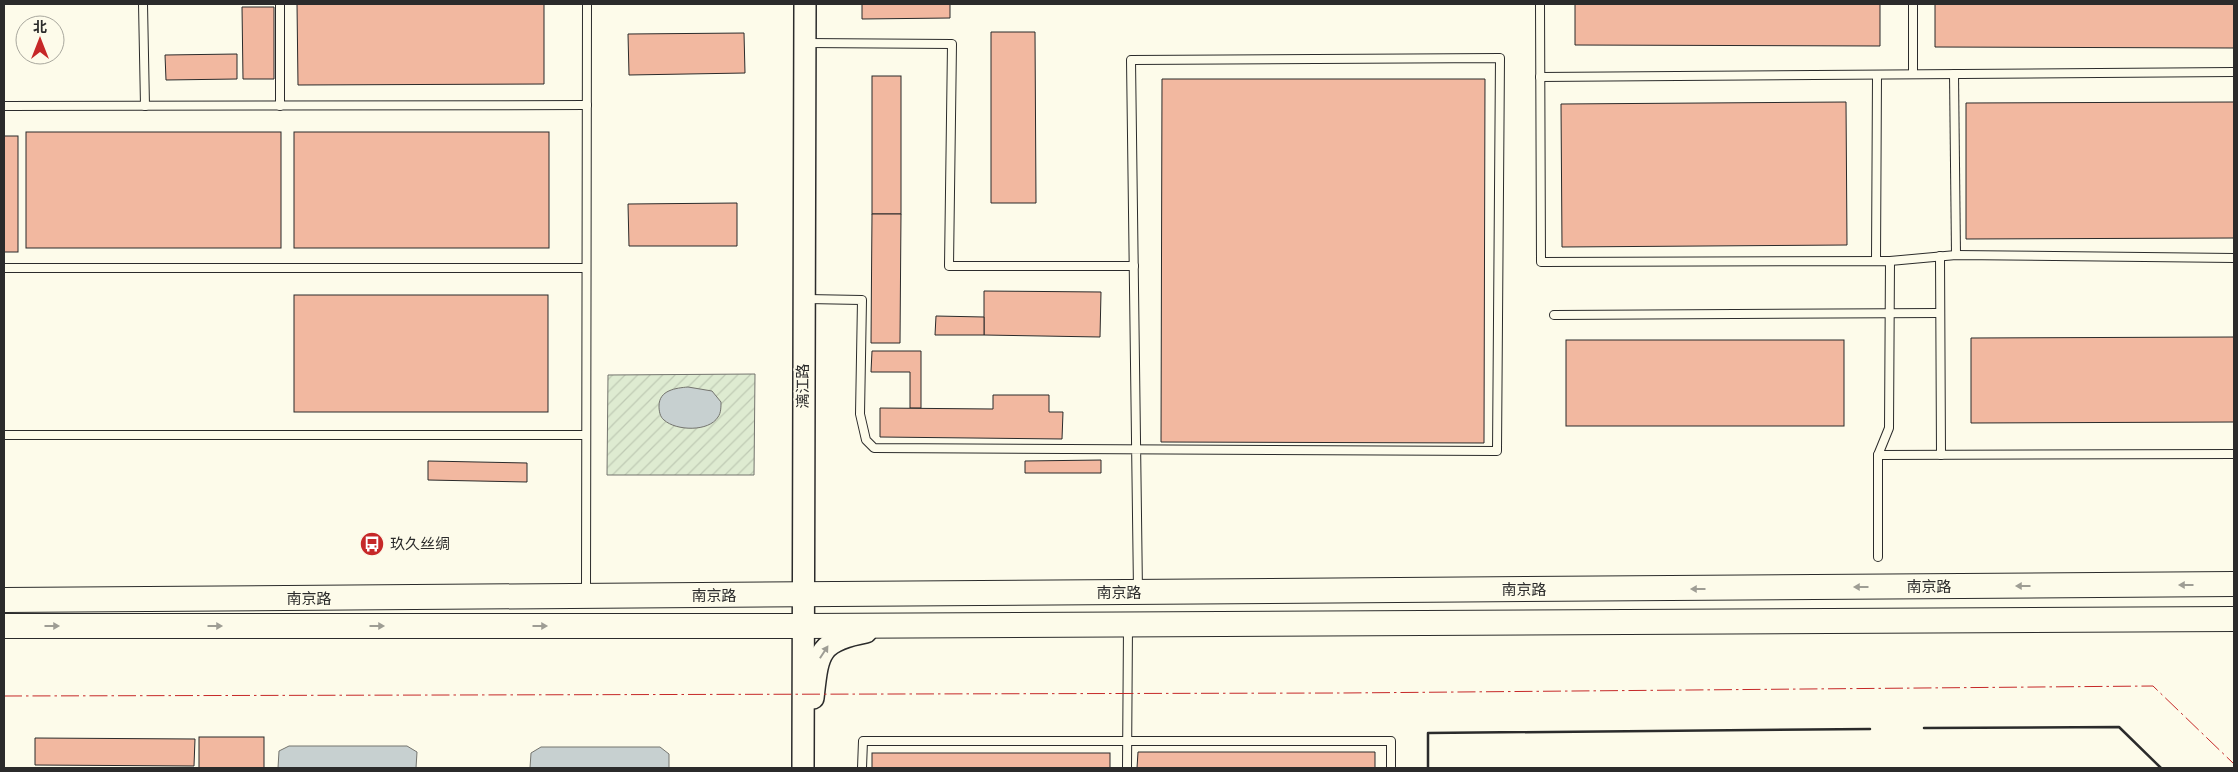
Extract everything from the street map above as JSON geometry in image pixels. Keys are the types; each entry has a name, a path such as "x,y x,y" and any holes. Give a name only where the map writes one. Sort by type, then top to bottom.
{"main road":[{"name":"南京路","path":"4,600 802,596 2234,584"},
{"name":"南京路","path":"4,626 802,626 2234,619"}],"street":[{"name":"漓江路","path":"804,4 802,596 804,768"},
{"path":"804,768 820,657 829,645 841,637 900,625"}],"lane":[{"path":"143,4 145,106"},
{"path":"280,4 280,106"},
{"path":"586,597 587,4"},
{"path":"1540,4 1541,262 1890,261 1956,255 2234,258"},
{"path":"1913,4 1913,74"},
{"path":"804,43 952,44 949,266 1134,266"},
{"path":"803,299 862,300 860,414 866,440 874,448 1136,450 1497,451 1500,58 1131,60 1134,266 1136,450 1138,593"},
{"path":"1540,77 2234,72"},
{"path":"1954,74 1956,255"},
{"path":"1876,261 1877,75"},
{"path":"4,106 587,105"},
{"path":"1940,256 1941,455"},
{"path":"1878,557 1878,455 1889,428 1890,261"},
{"path":"4,268 586,268"},
{"path":"1554,315 1940,313"},
{"path":"4,435 586,435"},
{"path":"1878,455 2234,454"},
{"path":"1127,768 1128,624"},
{"path":"862,768 863,741 1391,741 1391,768"}],"green space":[{"path":"755,374 754,475 607,475 608,375"}],"shaded area":[{"path":"688,387 712,391 721,402 720,414 714,422 700,427 684,428 669,424 664,420 659,406 662,396 674,389"},
{"path":"289,746 407,746 417,752 416,768 278,768 279,751"},
{"path":"541,747 660,747 669,754 669,768 530,768 531,753"}],"building":[{"path":"297,4 544,4 544,84 298,85"},
{"path":"862,4 950,4 950,18 862,19"},
{"path":"1575,4 1880,4 1880,46 1575,45"},
{"path":"1935,4 2234,4 2234,48 1935,47"},
{"path":"242,7 274,7 274,79 243,79"},
{"path":"991,32 1035,32 1036,203 991,203"},
{"path":"744,33 745,73 629,75 628,34"},
{"path":"237,54 237,79 166,80 165,55"},
{"path":"872,76 901,76 901,214 872,214"},
{"path":"1162,79 1485,79 1484,443 1161,442"},
{"path":"1846,102 1847,245 1562,247 1561,104"},
{"path":"2234,102 2234,238 1966,239 1966,103"},
{"path":"26,132 281,132 281,248 26,248"},
{"path":"294,132 549,132 549,248 294,248"},
{"path":"4,136 18,136 18,252 4,252"},
{"path":"737,203 737,246 629,246 628,204"},
{"path":"872,214 901,214 900,343 871,343"},
{"path":"984,291 1101,292 1100,337 984,335"},
{"path":"294,295 548,295 548,412 294,412"},
{"path":"936,316 984,317 984,335 935,335"},
{"path":"2234,337 2234,422 1971,423 1971,338"},
{"path":"1566,340 1844,340 1844,426 1566,426"},
{"path":"872,351 921,351 921,408 910,408 910,372 871,372"},
{"path":"993,395 1049,395 1049,412 1063,412 1062,439 880,437 880,408 993,409"},
{"path":"1101,460 1101,473 1025,473 1025,461"},
{"path":"428,461 527,463 527,482 428,480"},
{"path":"199,737 264,737 264,768 199,768"},
{"path":"35,738 195,739 194,766 35,765"},
{"path":"1138,752 1375,752 1375,768 1137,768"},
{"path":"872,753 1110,753 1110,768 872,768"}],"wall":[{"path":"1924,728 2119,727 2161,768"},
{"path":"1428,768 1428,733 1870,729"}],"power":[{"path":"4,696 1343,693 2153,686 2234,764"}],"place":[{"name":"玖久丝绸","path":"372,544"}]}
